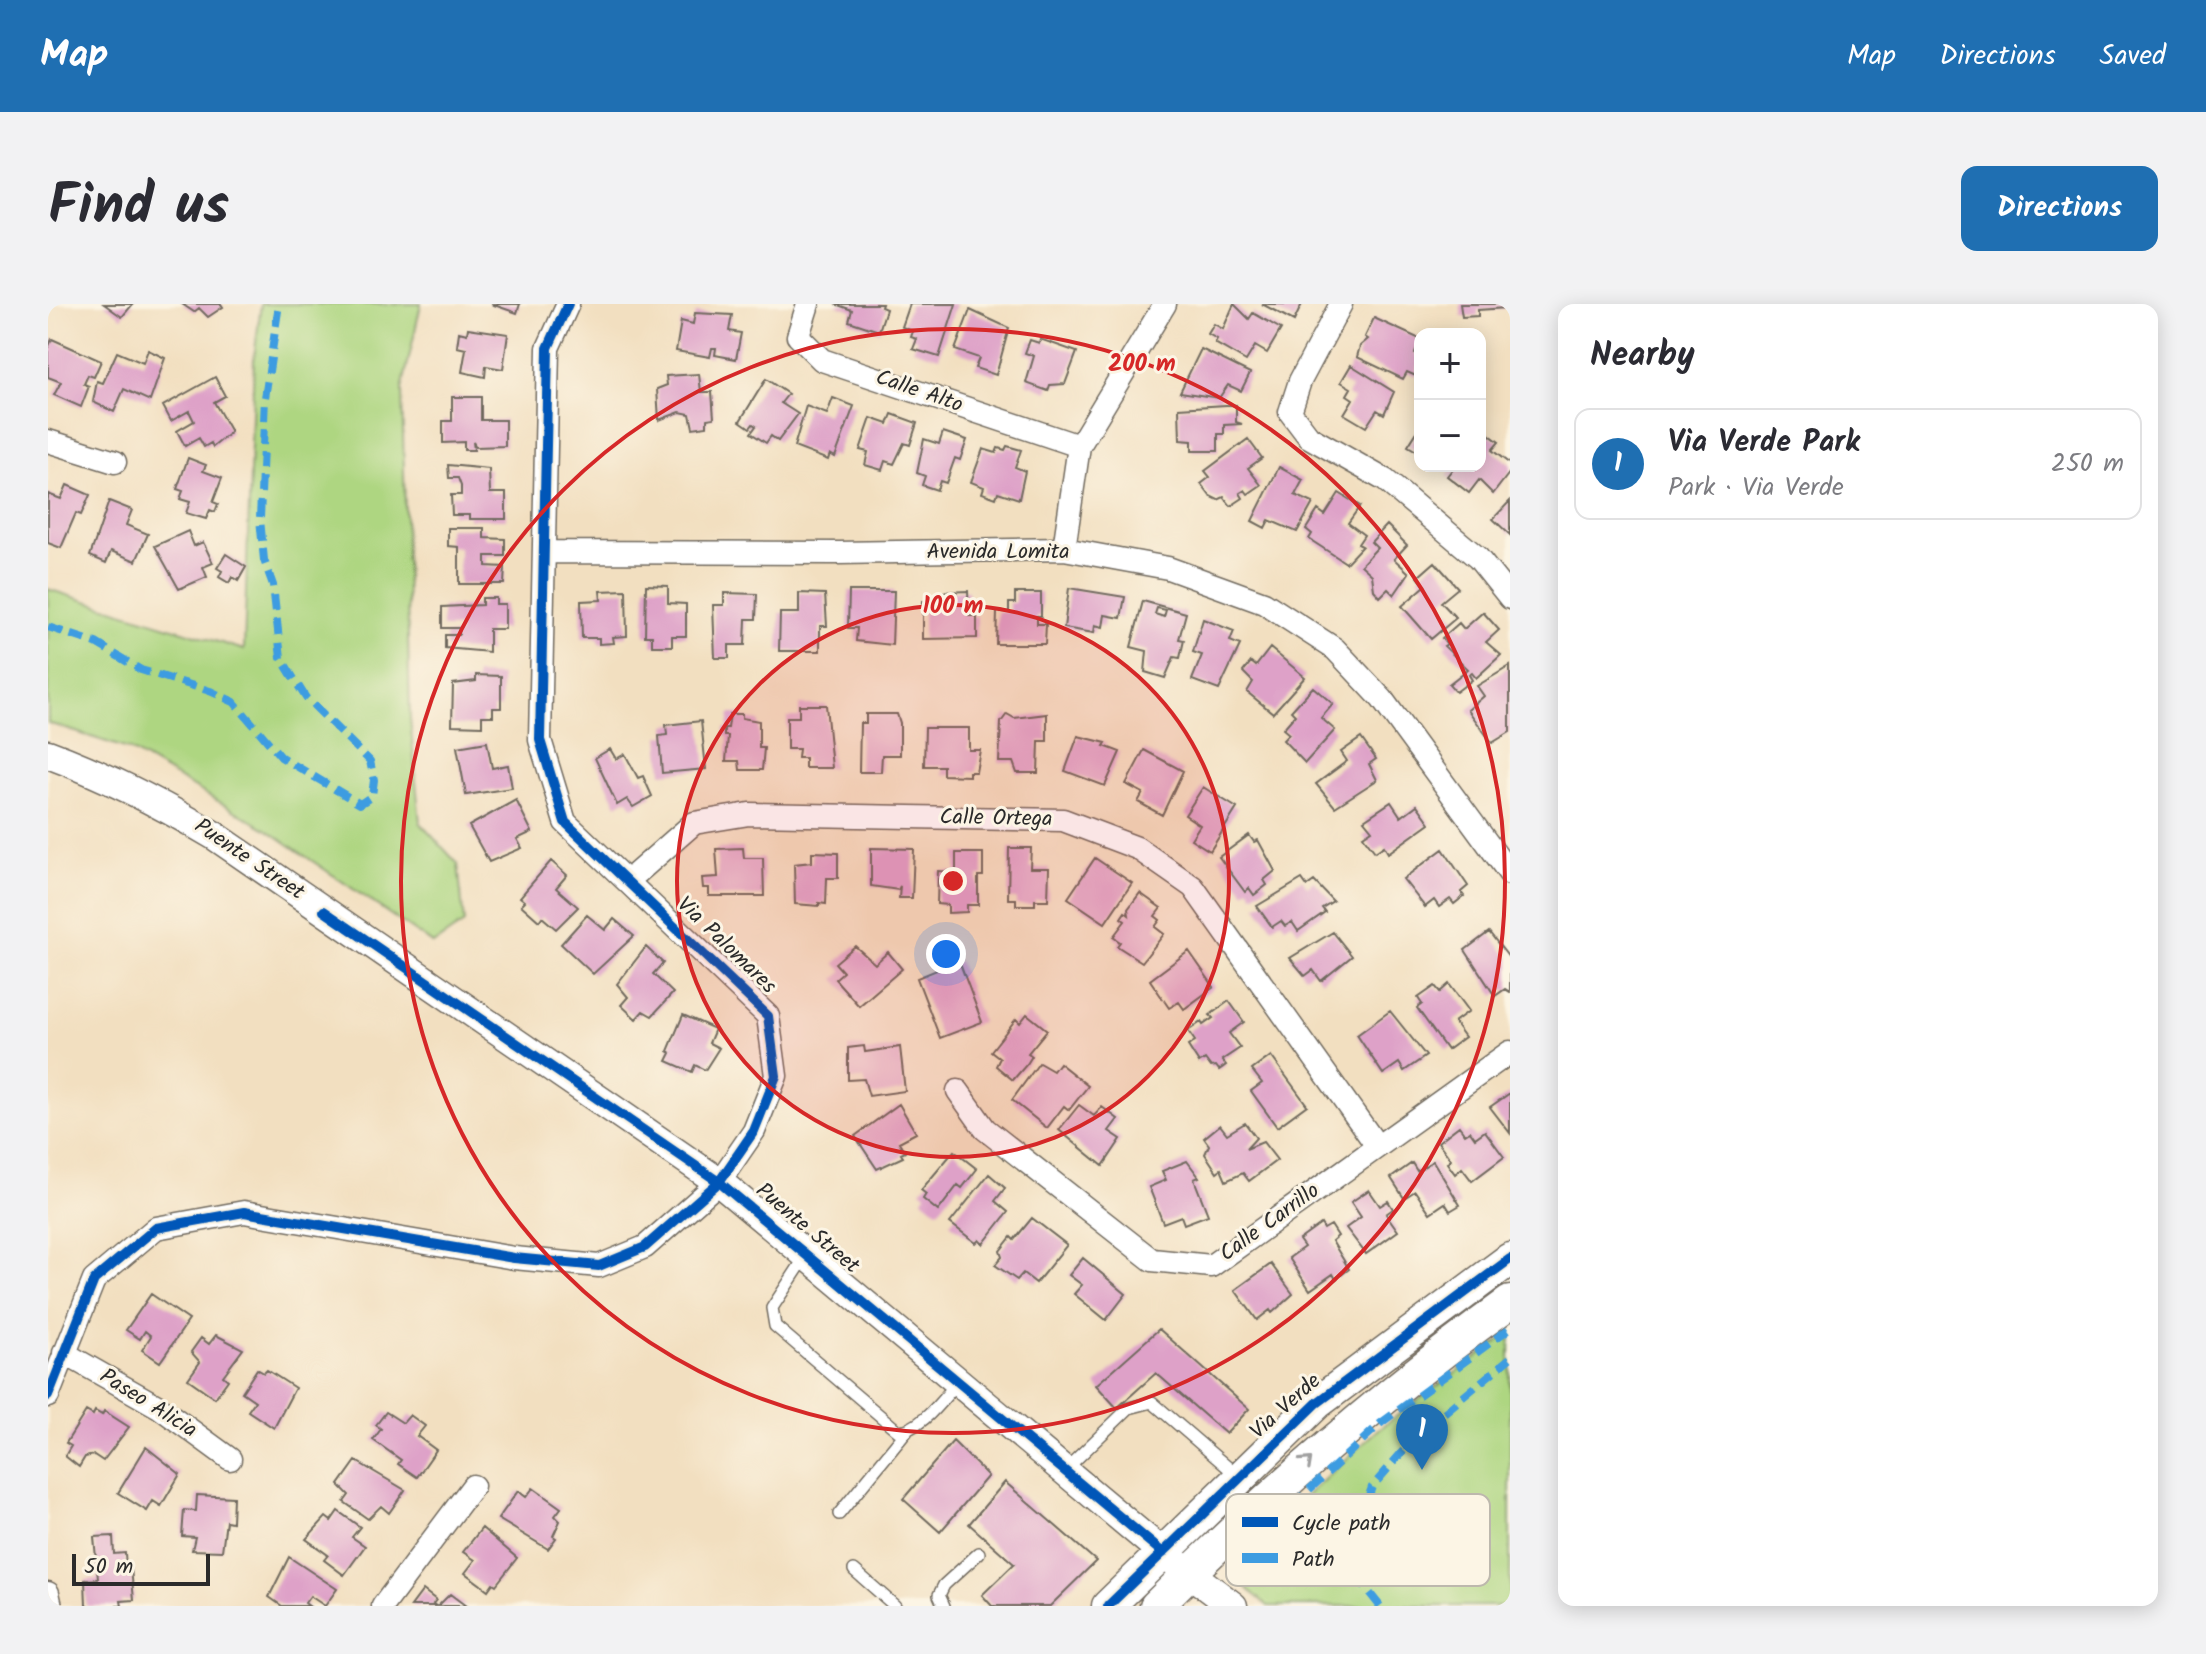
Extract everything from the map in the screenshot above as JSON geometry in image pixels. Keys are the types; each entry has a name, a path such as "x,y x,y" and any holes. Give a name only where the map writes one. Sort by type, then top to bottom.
{"main road":[{"name":"Via Verde","path":"1108,1606 1317,1403 1510,1259"},
{"path":"1273,1494 1330,1440 1428,1361 1510,1302"},
{"path":"1156,1606 1226,1538"}],"street":[{"name":"Via Palomares","path":"48,1396 94,1280 156,1228 244,1212 514,1258 599,1266 645,1247 719,1182 754,1131 776,1076 768,1016 565,822 540,740 548,348 568,304"},
{"name":"Calle Alto","path":"808,304 798,336 822,360 1079,446"},
{"path":"1064,549 1079,446 1165,304"},
{"path":"1341,304 1300,381 1290,412 1309,437 1385,480 1478,558 1510,598"},
{"path":"48,441 115,462"},
{"name":"Avenida Lomita","path":"546,552 839,553 1064,549 1168,568 1264,603 1335,649 1382,699 1510,874"},
{"name":"Puente Street","path":"48,754 134,790 215,836 719,1182 1163,1553 1233,1606"},
{"name":"Calle Ortega","path":"629,880 694,823 749,814 1063,820 1137,848 1193,887 1377,1146"},
{"name":"Calle Carrillo","path":"958,1091 985,1129 1152,1260 1211,1266 1510,1052"},
{"name":"Paseo Alicia","path":"64,1353 159,1407 230,1459"},
{"path":"383,1606 473,1486"},
{"path":"48,1593 51,1606"}],"lane":[{"path":"807,1255 772,1308 775,1326 898,1431 907,1431"},
{"path":"839,1514 907,1431 958,1382"},
{"path":"1065,1471 1129,1408 1152,1402 1239,1477"},
{"path":"944,1606 939,1595 944,1585 979,1553"},
{"path":"854,1570 895,1606"}],"green space":[{"path":"261,304 421,304 402,390 410,718 420,823 458,864 464,923 433,944 266,829 128,749 48,723 48,589 244,650 254,358"},
{"path":"1510,1333 1510,1606 1268,1606 1248,1589 1246,1586 1490,1586 1490,1494 1308,1494 1379,1429"}],"building":[{"path":"104,304 133,304 122,317"},
{"path":"182,304 221,304 223,307 208,317 199,308 194,312"},
{"path":"491,304 520,304 517,313"},
{"path":"835,304 882,304 881,307 886,309 879,331 849,321 852,310"},
{"path":"910,304 956,304 939,357 913,349 917,339 911,337 913,331 902,327"},
{"path":"1234,304 1249,319 1253,313 1281,329 1267,353 1255,346 1246,361 1215,343 1217,339 1208,334 1214,324 1223,329"},
{"path":"1262,304 1302,304 1294,321"},
{"path":"1460,304 1505,304 1506,308 1478,310 1478,316 1462,317"},
{"path":"970,310 1009,328 996,375 975,368 979,358 955,350"},
{"path":"695,313 732,315 729,331 741,333 736,359 715,355 716,348 712,348 710,357 676,351 681,321 693,324"},
{"path":"1374,318 1414,336 1414,375 1407,372 1403,379 1357,357 1360,346 1368,339 1365,337"},
{"path":"468,328 508,334 503,369 486,366 485,377 462,372 466,349 457,347 459,332 467,334"},
{"path":"52,339 101,361 94,377 88,375 84,384 89,386 81,407 54,395 61,382 48,377 48,348"},
{"path":"1040,339 1077,352 1065,384 1050,385 1048,391 1026,383 1034,356 1025,353 1030,340 1039,343"},
{"path":"1201,349 1250,373 1241,391 1228,385 1219,398 1180,392"},
{"path":"148,350 165,358 150,401 124,389 114,412 93,402 97,381 103,383 117,352 143,363"},
{"path":"1351,365 1394,392 1384,414 1377,410 1366,427 1344,414 1353,399 1347,395 1351,388 1341,382"},
{"path":"699,374 701,392 712,392 714,418 707,419 707,426 693,428 690,414 680,412 659,420 657,389 667,385 666,376"},
{"path":"215,377 225,396 214,402 231,432 213,447 211,443 204,447 199,438 185,446 177,431 194,421 189,411 171,421 163,406"},
{"path":"766,379 788,394 781,403 798,414 778,441 771,436 766,443 751,433 756,426 753,424 750,428 740,421"},
{"path":"452,397 481,397 481,420 505,420 505,446 476,447 473,442 474,450 464,450 464,442 443,443 443,421 452,421"},
{"path":"833,398 854,406 835,457 830,454 828,460 794,447 806,406 827,414"},
{"path":"1236,405 1236,422 1242,424 1224,425 1224,434 1218,434 1218,451 1192,451 1192,441 1180,440 1179,408"},
{"path":"892,414 917,423 910,445 904,443 894,464 885,461 882,470 865,465 868,452 860,450 871,418 888,424"},
{"path":"943,432 967,440 960,460 955,458 946,483 940,481 937,490 922,485 925,476 917,473 924,439 939,444"},
{"path":"1486,432 1499,442 1492,450 1510,464 1510,472 1493,494 1479,480 1469,493 1447,476 1450,472 1486,472"},
{"path":"1248,439 1262,458 1248,468 1261,485 1248,494 1245,490 1240,493 1243,498 1231,506 1224,497 1218,500 1210,496 1201,484 1210,477 1205,471"},
{"path":"1007,446 1021,450 1015,467 1025,471 1019,499 998,492 996,498 982,493 984,487 971,482 983,449 996,453 998,448 1005,450"},
{"path":"188,458 206,465 203,471 222,478 213,502 218,504 215,512 210,510 206,519 186,513 190,502 180,499 183,491 177,489"},
{"path":"448,465 489,469 490,493 506,493 506,519 469,519 469,515 452,515 451,495 461,495 461,486 458,478 449,478"},
{"path":"1279,467 1303,480 1295,495 1313,503 1297,532 1269,520 1265,528 1252,521"},
{"path":"67,485 90,495 81,515 76,513 61,548 48,543 48,494 61,499"},
{"path":"1339,493 1360,506 1348,523 1364,535 1358,544 1362,546 1346,563 1309,539 1312,534 1306,529 1318,510 1325,515"},
{"path":"109,501 132,510 126,525 148,534 136,561 111,551 106,563 90,556"},
{"path":"1510,501 1510,535 1493,519"},
{"path":"1387,525 1407,545 1394,559 1409,573 1394,595 1388,589 1380,597 1374,590 1372,575 1361,565 1377,548 1371,542"},
{"path":"448,528 484,528 484,538 505,539 505,556 486,556 486,566 505,567 504,584 459,584 459,547 448,546"},
{"path":"188,531 194,546 203,542 213,563 203,567 207,577 179,589 155,546"},
{"path":"226,554 246,567 238,581 232,577 229,583 219,577 222,571 217,568"},
{"path":"1435,562 1458,588 1441,602 1456,618 1431,639 1402,606 1425,586 1418,577"},
{"path":"646,585 668,586 668,603 686,604 686,636 672,636 672,646 652,646 652,636 645,636"},
{"path":"1069,588 1125,597 1121,618 1105,615 1103,627 1095,625 1094,633 1064,628"},
{"path":"626,590 627,636 613,637 614,643 599,644 599,638 582,638 581,601 601,600 600,591"},
{"path":"849,591 894,591 892,645 856,641 857,628 848,628"},
{"path":"968,591 969,616 977,616 977,638 923,639 923,601 943,600 943,592"},
{"path":"724,593 757,594 756,619 746,619 745,645 729,645 729,658 715,658 713,605 724,605"},
{"path":"799,593 825,594 827,626 820,626 820,651 779,651 780,613 799,613"},
{"path":"1015,593 1041,593 1041,616 1037,616 1037,624 1046,624 1045,644 996,644 997,612 1009,612 1009,603 1015,603"},
{"path":"482,598 496,598 496,604 505,604 505,629 489,629 489,652 445,648 445,635 459,635 459,628 442,628 442,607 482,605"},
{"path":"1143,601 1186,613 1179,639 1184,640 1180,658 1174,657 1165,678 1145,672 1147,651 1131,647","holes":["1157,608 1166,610 1164,617 1155,614"]},
{"path":"1483,612 1499,630 1486,642 1501,655 1476,678 1472,673 1469,675 1472,680 1456,692 1449,684 1468,669 1444,646 1447,644 1442,638 1459,623 1464,629"},
{"path":"1203,619 1234,631 1230,641 1240,645 1219,690 1192,680 1202,655 1193,652"},
{"path":"1270,648 1305,677 1273,713 1247,692 1253,682 1243,672 1251,662 1256,666"},
{"path":"1510,666 1510,732 1492,743 1468,710 1484,696 1477,686"},
{"path":"476,675 501,676 501,708 493,708 493,716 482,716 482,726 452,725 453,684 476,681"},
{"path":"1313,687 1333,704 1321,718 1335,730 1305,763 1283,740 1289,734 1283,729 1295,715 1291,711"},
{"path":"799,705 826,705 832,768 805,768 805,758 798,758 799,749 787,749 787,717 799,717"},
{"path":"730,714 742,714 742,718 759,721 759,748 764,748 762,770 740,770 739,761 726,761 728,736 724,736 724,728 728,728"},
{"path":"866,714 897,714 900,723 900,755 882,755 881,772 859,772 860,723 866,723"},
{"path":"1007,714 1014,718 1047,714 1047,741 1039,741 1038,773 1017,773 1013,762 999,762 1001,722"},
{"path":"701,721 706,769 662,773 659,736 667,735 666,725"},
{"path":"925,728 969,728 969,750 980,750 976,772 969,772 969,776 943,775 943,766 924,766"},
{"path":"1078,736 1106,743 1104,746 1120,752 1105,786 1065,771"},
{"path":"1361,738 1376,759 1369,764 1377,780 1335,807 1316,784 1347,761 1341,752"},
{"path":"487,742 492,768 508,765 512,788 466,795 457,747"},
{"path":"610,749 616,759 625,754 638,778 643,776 652,796 633,807 627,799 617,805 595,758"},
{"path":"1144,750 1183,771 1162,815 1138,802 1143,793 1126,784"},
{"path":"1203,787 1237,808 1210,851 1191,839 1200,825 1185,815"},
{"path":"516,800 532,832 517,839 522,848 489,862 469,826"},
{"path":"1391,802 1401,817 1417,805 1430,823 1388,853 1384,846 1375,852 1363,836 1372,830 1364,820"},
{"path":"1249,835 1254,842 1258,840 1275,871 1264,880 1267,885 1254,895 1249,888 1245,892 1219,857"},
{"path":"743,848 744,858 763,858 764,896 709,896 709,888 703,888 702,878 718,877 716,849"},
{"path":"871,848 914,849 912,898 899,898 900,886 898,890 871,886"},
{"path":"1009,848 1031,848 1030,868 1049,868 1048,900 1035,900 1035,905 1016,905 1016,899 1008,899"},
{"path":"1443,849 1468,886 1461,892 1464,896 1454,904 1450,899 1439,907 1434,900 1425,907 1403,879"},
{"path":"812,852 838,853 838,878 827,878 826,904 795,904 794,864 812,862"},
{"path":"956,853 983,853 983,876 978,876 978,905 967,905 967,912 948,913 948,905 937,904 938,871 956,872"},
{"path":"1095,858 1132,883 1105,923 1068,898"},
{"path":"551,861 567,875 556,888 578,907 556,929 542,917 539,921 521,905 525,901 520,897"},
{"path":"1302,879 1307,886 1314,881 1333,901 1322,908 1325,912 1298,931 1292,922 1285,926 1281,921 1272,927 1257,906"},
{"path":"1140,893 1161,908 1155,916 1160,920 1155,927 1164,934 1142,962 1117,946 1120,942 1113,937 1125,921 1121,918 1125,912 1129,915 1128,909"},
{"path":"587,915 605,930 614,919 634,936 593,974 561,944"},
{"path":"1333,932 1352,956 1321,981 1313,970 1305,976 1290,958"},
{"path":"1489,932 1510,959 1510,992 1505,989 1495,996 1465,950"},
{"path":"855,946 875,964 888,952 902,969 859,1006 835,979 843,972 835,963"},
{"path":"646,947 663,963 653,974 673,993 652,1016 643,1011 636,1019 621,1005 628,997 617,984"},
{"path":"1189,951 1214,987 1184,1009 1179,1002 1169,1008 1150,980"},
{"path":"959,961 982,1022 940,1038 917,978"},
{"path":"1449,984 1469,1011 1454,1022 1465,1037 1447,1050 1417,1008 1422,1004 1418,998 1435,986 1440,992"},
{"path":"1229,1001 1244,1022 1229,1033 1240,1048 1222,1060 1226,1065 1219,1070 1216,1066 1211,1067 1205,1059 1199,1063 1188,1046 1195,1041 1188,1031 1213,1018 1210,1015"},
{"path":"1390,1011 1426,1056 1404,1071 1399,1063 1383,1074 1357,1035"},
{"path":"1027,1014 1047,1030 1028,1053 1032,1056 1013,1080 996,1066 1000,1058 991,1051 1016,1019 1020,1023"},
{"path":"683,1015 715,1029 709,1043 719,1048 705,1070 695,1065 692,1072 667,1061"},
{"path":"864,1046 865,1052 900,1047 905,1091 869,1096 864,1079 848,1080 848,1048"},
{"path":"1271,1056 1307,1105 1277,1127 1251,1091 1262,1083 1252,1070"},
{"path":"1039,1063 1053,1071 1059,1063 1088,1086 1069,1110 1064,1106 1047,1128 1012,1100"},
{"path":"1510,1093 1510,1133 1490,1107"},
{"path":"899,1104 916,1133 899,1142 905,1152 901,1154 903,1157 877,1169 855,1136"},
{"path":"1079,1105 1094,1116 1102,1107 1118,1119 1109,1131 1121,1139 1103,1166 1059,1130"},
{"path":"1245,1123 1256,1138 1246,1149 1263,1142 1277,1160 1249,1181 1243,1173 1226,1181 1221,1169 1217,1172 1205,1154 1209,1145 1204,1138 1220,1125 1227,1134"},
{"path":"1459,1126 1465,1134 1470,1131 1475,1138 1485,1131 1504,1157 1472,1181 1462,1168 1455,1174 1447,1163 1451,1160 1438,1142"},
{"path":"954,1151 977,1169 962,1188 958,1185 938,1211 923,1199 926,1194 921,1190"},
{"path":"1187,1161 1199,1177 1194,1179 1208,1215 1184,1224 1181,1216 1163,1223 1149,1187 1166,1180 1162,1171"},
{"path":"1433,1161 1460,1205 1450,1211 1445,1203 1430,1213 1415,1191 1404,1198 1391,1178 1412,1163 1417,1171"},
{"path":"989,1174 1005,1188 995,1201 1008,1212 983,1244 979,1240 976,1243 950,1223"},
{"path":"1369,1190 1380,1206 1388,1201 1393,1209 1386,1214 1398,1231 1366,1254 1346,1228 1361,1217 1351,1202"},
{"path":"1032,1218 1067,1245 1036,1283 1023,1273 1017,1280 995,1265 1002,1257 1000,1251 1011,1237 1014,1240"},
{"path":"1321,1224 1324,1229 1331,1225 1338,1236 1332,1241 1349,1269 1336,1279 1333,1274 1310,1290 1289,1258 1304,1247 1299,1240"},
{"path":"1083,1258 1126,1294 1106,1320 1074,1294 1082,1285 1069,1275"},
{"path":"1271,1264 1293,1294 1272,1313 1270,1310 1257,1320 1235,1290"},
{"path":"151,1294 189,1320 160,1362 142,1350 151,1336 145,1331 140,1339 126,1330"},
{"path":"1159,1329 1249,1409 1226,1434 1156,1373 1117,1408 1096,1385"},
{"path":"216,1335 243,1349 223,1376 228,1380 215,1398 188,1379 200,1362 191,1352 201,1338 209,1344"},
{"path":"257,1369 264,1373 267,1370 295,1388 274,1428 248,1411 255,1401 242,1392"},
{"path":"86,1411 102,1415 104,1411 129,1427 103,1461 94,1455 85,1457 79,1467 65,1456 71,1446 66,1443"},
{"path":"386,1412 403,1423 410,1415 425,1426 417,1436 436,1450 417,1477 398,1464 401,1460 373,1440 381,1429 376,1425"},
{"path":"953,1441 988,1476 940,1532 903,1499"},
{"path":"146,1447 180,1474 161,1506 153,1501 147,1511 118,1493"},
{"path":"356,1461 405,1490 389,1513 381,1506 368,1519 344,1502 349,1495 339,1485"},
{"path":"1005,1482 1096,1561 1050,1606 992,1606 982,1595 1014,1564 969,1524"},
{"path":"533,1488 561,1508 555,1516 560,1521 553,1536 556,1538 548,1549 498,1519 518,1491 526,1497"},
{"path":"197,1495 233,1497 232,1522 226,1521 222,1551 192,1550 195,1537 182,1536 184,1510 196,1511"},
{"path":"338,1511 360,1527 352,1537 365,1546 344,1575 324,1560 328,1555 306,1539 326,1517 331,1521"},
{"path":"482,1528 517,1558 496,1585 493,1583 488,1590 465,1573 475,1560 463,1552"},
{"path":"113,1536 114,1554 125,1553 126,1568 131,1568 134,1600 121,1601 122,1606 86,1606 85,1580 98,1579 94,1537"},
{"path":"289,1557 337,1589 325,1606 310,1596 305,1603 309,1606 282,1606 269,1597"},
{"path":"423,1590 436,1600 433,1604 436,1606 411,1606"},
{"path":"450,1594 466,1606 438,1606"}],"marked path":[{"path":"48,627 96,643 141,670 210,691 234,702 281,757 360,804 372,796 374,780 370,761 306,698 281,658 273,585 264,560 260,519 265,398 279,304"},
{"path":"1305,1494 1381,1423 1510,1328"},
{"path":"1369,1494 1372,1487 1416,1436 1510,1358"},
{"path":"1364,1586 1380,1606"}],"cycle path":[{"path":"48,1396 94,1280 156,1228 244,1212 514,1258 599,1266 645,1247 719,1182 754,1131 776,1076 768,1016 565,822 540,740 548,348 568,304"},
{"path":"324,911 719,1182 1163,1553"},
{"path":"1108,1606 1317,1403 1510,1259"}],"place":[{"name":"Via Verde Park","path":"1422,1470"}]}
